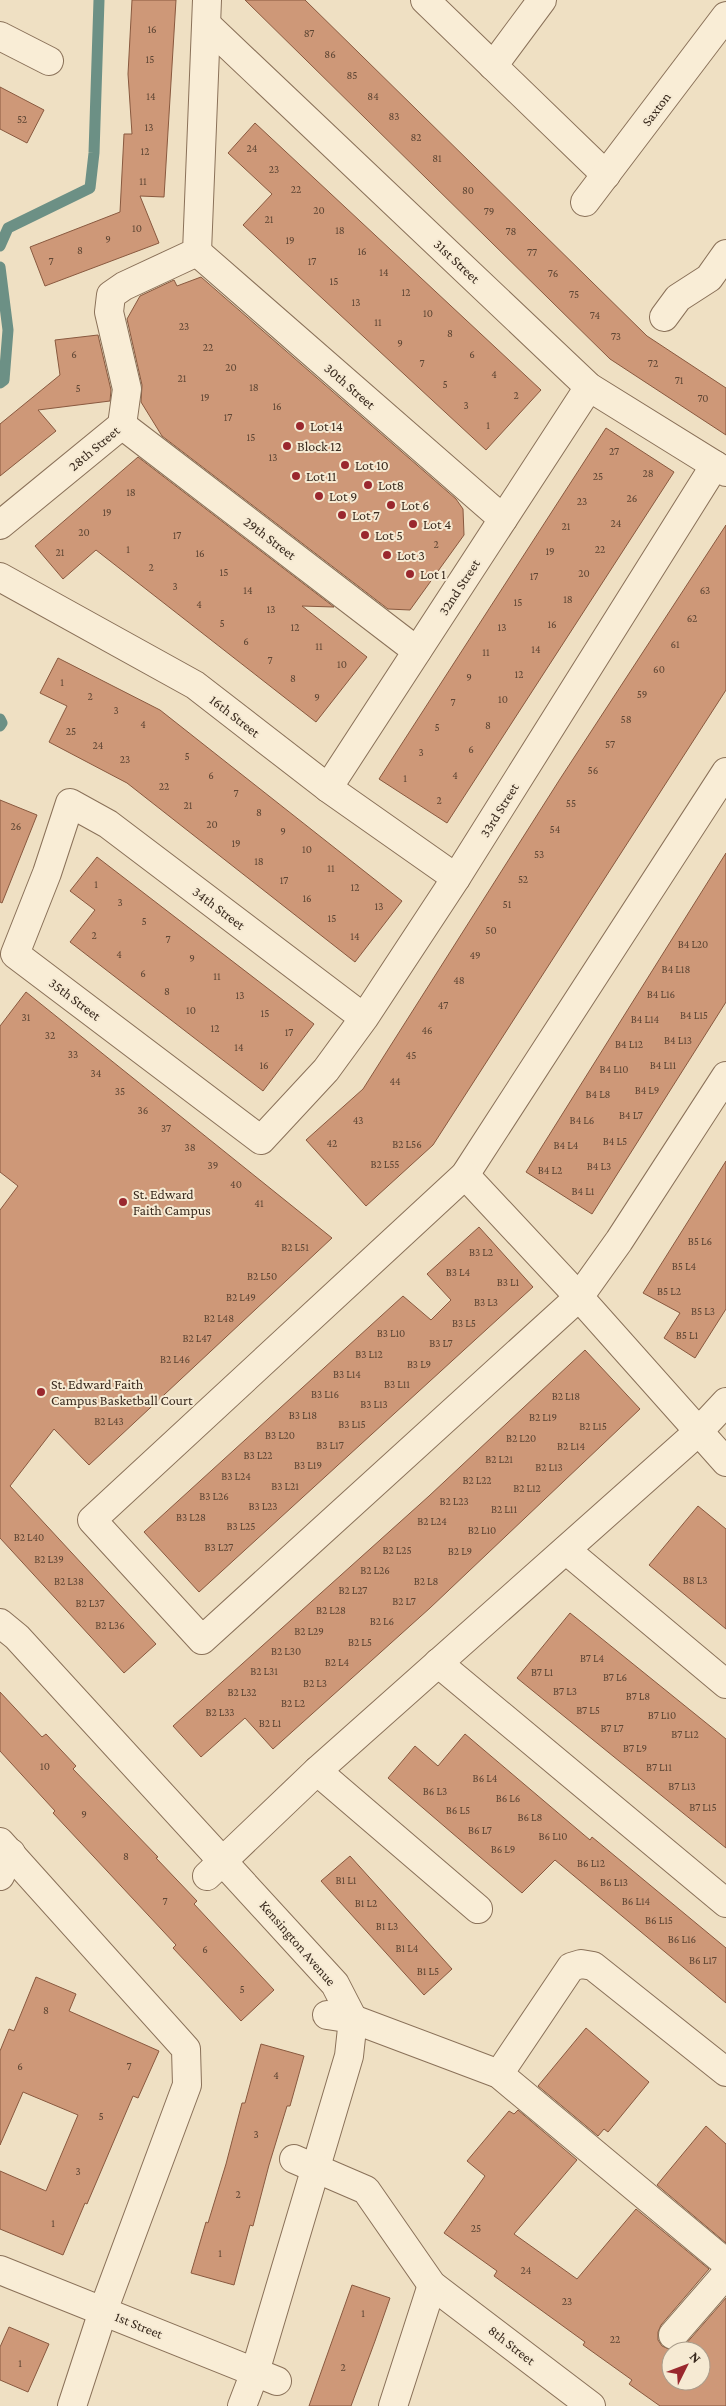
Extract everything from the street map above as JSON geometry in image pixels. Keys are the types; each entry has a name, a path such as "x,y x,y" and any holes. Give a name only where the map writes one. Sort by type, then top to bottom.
{"street":[{"path":"426,0 606,175"},
{"path":"493,66 542,0"},
{"path":"197,252 207,13"},
{"name":"31st Street","path":"207,13 589,387 720,468"},
{"name":"Saxton","path":"585,202 726,16"},
{"path":"0,36 49,61"},
{"name":"28th Street","path":"0,525 122,425 127,389 109,312 111,295 124,286 197,252"},
{"name":"30th Street","path":"197,252 503,519"},
{"path":"664,317 678,298 718,283 726,254"},
{"name":"32nd Street","path":"328,788 589,387"},
{"name":"29th Street","path":"122,425 417,651"},
{"name":"33rd Street","path":"262,1140 326,1070 364,1018 720,468"},
{"name":"16th Street","path":"0,577 195,685 328,788 456,878"},
{"path":"726,772 465,1175 92,1520 202,1640 579,1297 619,1241 726,1076"},
{"name":"34th Street","path":"70,803 108,824 364,1018"},
{"name":"35th Street","path":"70,803 47,873 15,954 262,1140"},
{"path":"465,1175 579,1297 726,1462"},
{"path":"215,1868 316,1771 698,1432 726,1402"},
{"path":"566,1550 726,1684"},
{"name":"Kensington Avenue","path":"0,1623 24,1644 215,1868 335,1984 340,2017"},
{"path":"438,1663 726,1903"},
{"path":"316,1771 478,1910"},
{"path":"4,1857 186,2049 187,2086 103,2311 72,2406"},
{"path":"499,2074 571,1967 581,1964 593,1966 726,2072"},
{"path":"340,2017 499,2074 726,2262"},
{"path":"242,2406 266,2376 305,2164 349,2056 340,2017"},
{"name":"8th Street","path":"305,2164 366,2190 432,2284 591,2406"},
{"name":"1st Street","path":"0,2270 266,2376"},
{"path":"673,2334 726,2274"},
{"path":"394,2406 432,2284"}],"building":[{"path":"132,0 176,0 164,197 140,196 159,243 45,286 30,247 120,212 124,134 132,134 128,74"},
{"path":"245,0 305,0 647,336 726,388 726,435 610,359"},
{"path":"0,87 44,110 27,143 0,129"},
{"path":"255,123 541,390 486,450 243,225 272,194 228,153"},
{"name":"Block 12","path":"201,277 456,499 463,509 464,535 410,610 388,609 162,436 141,402 142,385 127,319 140,296 174,280 177,286"},
{"path":"98,335 111,390 110,401 38,410 56,431 0,476 0,424 60,375 55,340"},
{"path":"606,428 674,472 447,823 379,779"},
{"path":"138,457 334,607 302,606 367,657 316,722 96,550 63,579 35,546"},
{"path":"726,525 726,690 433,1145 366,1206 306,1140 363,1089 560,779"},
{"path":"58,658 160,710 402,901 355,962 127,783 49,742 67,706 40,693"},
{"path":"0,800 37,815 2,903 0,902"},
{"path":"726,853 726,1002 592,1214 526,1172"},
{"path":"97,857 314,1024 263,1091 70,942 95,910 70,891"},
{"path":"26,992 332,1238 89,1465 54,1429 10,1486 156,1644 124,1673 0,1538 0,1210 18,1186 0,1172 0,1026"},
{"path":"726,1161 726,1309 695,1358 664,1338 680,1313 643,1293"},
{"path":"479,1227 533,1287 199,1592 144,1532 403,1296 431,1320 451,1300 427,1274"},
{"path":"585,1350 640,1409 430,1608 273,1749 245,1718 201,1757 173,1726 429,1496"},
{"path":"698,1506 726,1529 726,1629 649,1565"},
{"path":"570,1613 726,1739 726,1848 517,1678"},
{"path":"0,1692 42,1737 46,1734 76,1766 73,1769 158,1857 156,1858 197,1901 194,1904 274,1990 241,2021 173,1948 176,1945 53,1813 55,1811 0,1751"},
{"path":"465,1734 590,1840 592,1837 726,1948 726,2003 555,1860 522,1893 388,1778 415,1746 438,1766"},
{"path":"350,1856 452,1969 424,1995 321,1881"},
{"path":"36,1977 76,1994 69,2011 159,2051 138,2098 133,2096 63,2255 0,2229 0,2171 46,2191 78,2115 23,2092 0,2145 0,2051 9,2029 14,2031"},
{"path":"586,2028 649,2082 608,2132 604,2129 598,2136 538,2086"},
{"path":"261,2044 304,2056 290,2106 287,2106 269,2165 253,2226 250,2225 234,2285 191,2273 226,2164 242,2103 245,2103"},
{"path":"518,2110 577,2160 514,2234 577,2279 636,2209 709,2269 661,2325 658,2332 658,2340 661,2344 661,2391 711,2391 711,2341 688,2341 726,2298 726,2406 660,2406 629,2384 632,2380 583,2345 585,2342 494,2276 497,2271 444,2233 485,2176 467,2161 509,2111 514,2114"},
{"path":"706,2126 726,2144 726,2243 657,2185"},
{"path":"352,2285 390,2298 375,2341 351,2406 309,2406"},
{"path":"9,2327 49,2344 28,2392 0,2380 0,2347"}],"waterway":[{"path":"0,246 8,228 90,188 94,153 99,0"},
{"path":"0,267 8,330 4,380 0,383"},
{"path":"0,719 2,723 0,726"}],"place":[{"name":"Lot 14","path":"300,426"},
{"name":"Block 12","path":"287,446"},
{"name":"Lot 10","path":"345,465"},
{"name":"Lot 11","path":"296,476"},
{"name":"Lot8","path":"368,485"},
{"name":"Lot 9","path":"319,496"},
{"name":"Lot 6","path":"391,505"},
{"name":"Lot 7","path":"342,515"},
{"name":"Lot 4","path":"413,524"},
{"name":"Lot 5","path":"365,535"},
{"name":"Lot 3","path":"387,555"},
{"name":"Lot 1","path":"410,574"},
{"name":"St. Edward Faith Campus","path":"123,1202"},
{"name":"St. Edward Faith Campus Basketball Court","path":"41,1392"}]}
